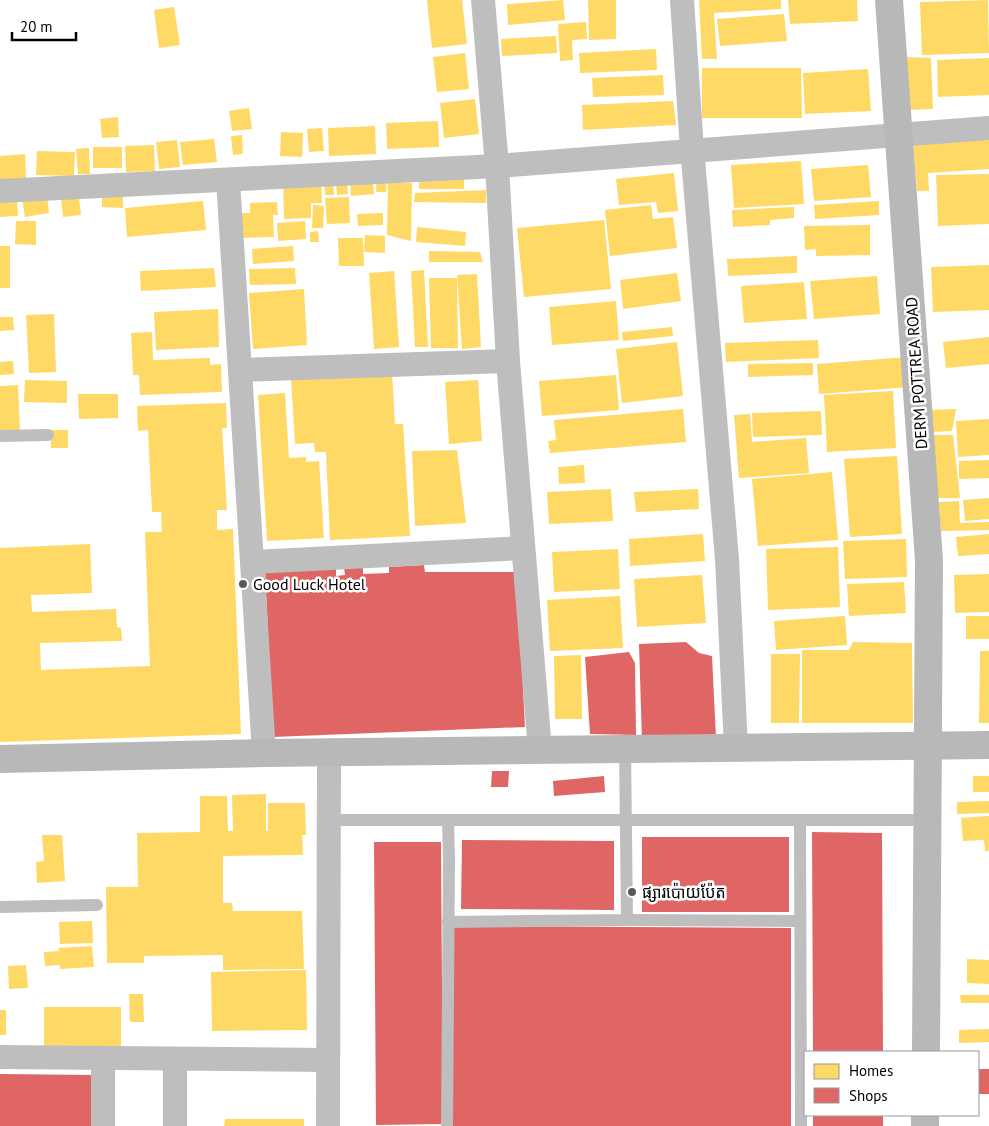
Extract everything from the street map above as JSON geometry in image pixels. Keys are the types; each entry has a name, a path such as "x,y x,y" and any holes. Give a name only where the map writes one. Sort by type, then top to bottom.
{"street":[{"path":"483,0 497,166 508,361 540,750"},
{"path":"682,0 727,559 736,748"},
{"name":"DERM POTTREA ROAD","path":"889,0 929,560 926,1051"},
{"path":"0,191 497,166 989,128"},
{"path":"228,180 264,753"},
{"path":"240,370 508,361"},
{"path":"252,562 523,548"},
{"path":"0,759 264,753 989,746"},
{"path":"328,1126 329,753"},
{"path":"0,1057 328,1060"},
{"path":"102,1126 103,1058"},
{"path":"175,1059 175,1126"}],"lane":[{"path":"0,436 48,435"},
{"path":"624,749 627,920"},
{"path":"329,820 928,820"},
{"path":"447,1126 448,820"},
{"path":"800,821 801,1126"},
{"path":"0,907 97,905"},
{"path":"448,922 800,921"}],"building: Homes":[{"path":"427,0 462,0 467,44 432,48"},
{"path":"563,0 565,20 508,25 507,4"},
{"path":"588,0 616,0 616,39 589,40"},
{"path":"699,0 781,0 781,9 714,13 717,59 702,59"},
{"path":"788,0 857,0 858,21 790,24"},
{"path":"988,0 989,53 922,55 920,2"},
{"path":"174,7 180,45 159,48 154,10"},
{"path":"784,14 787,41 720,46 717,19"},
{"path":"586,22 587,39 572,40 573,60 560,61 558,24"},
{"path":"556,36 557,53 502,56 501,39"},
{"path":"656,49 657,70 580,73 579,53"},
{"path":"465,53 469,89 437,92 433,57"},
{"path":"906,57 931,58 933,109 908,110"},
{"path":"989,58 989,95 938,97 937,60"},
{"path":"702,68 801,68 802,118 702,118"},
{"path":"868,69 871,111 805,114 803,73"},
{"path":"663,75 664,95 593,97 592,78"},
{"path":"475,99 479,134 444,138 440,103"},
{"path":"673,101 676,125 583,130 582,105"},
{"path":"249,108 252,129 232,131 229,111"},
{"path":"118,117 119,137 102,138 100,119"},
{"path":"438,121 439,147 387,149 386,123"},
{"path":"375,126 376,154 329,156 328,128"},
{"path":"322,128 324,151 309,152 307,129"},
{"path":"281,132 303,133 302,157 280,156"},
{"path":"242,135 243,154 233,155 231,136"},
{"path":"989,136 989,169 928,173 929,191 917,191 913,141"},
{"path":"214,139 217,162 183,165 180,142"},
{"path":"177,140 180,167 159,169 156,142"},
{"path":"154,145 155,171 126,172 125,146"},
{"path":"93,147 122,147 122,168 93,168"},
{"path":"89,148 90,174 78,174 76,149"},
{"path":"37,151 75,152 74,176 36,175"},
{"path":"25,154 26,178 0,180 0,156"},
{"path":"801,161 804,204 734,208 731,165"},
{"path":"868,165 871,197 814,201 811,169"},
{"path":"372,173 374,194 351,196 350,176"},
{"path":"377,173 387,174 386,192 376,192"},
{"path":"674,173 678,211 658,213 656,202 619,205 616,179"},
{"path":"989,174 989,224 938,226 936,175"},
{"path":"333,176 334,195 325,195 324,177"},
{"path":"283,178 321,178 322,203 311,203 311,218 284,219"},
{"path":"419,178 464,178 464,189 419,189"},
{"path":"347,183 348,194 337,195 336,184"},
{"path":"388,183 412,183 411,241 387,235"},
{"path":"486,190 486,203 414,202 415,193"},
{"path":"102,194 123,195 123,208 102,207"},
{"path":"47,195 49,213 25,217 22,199"},
{"path":"349,197 350,223 327,224 325,198"},
{"path":"79,198 81,215 63,217 61,199"},
{"path":"0,199 17,199 18,216 0,217"},
{"path":"203,201 206,230 127,237 125,208"},
{"path":"879,201 879,215 815,219 814,205"},
{"path":"277,202 278,215 273,215 274,237 238,238 236,213 250,213 250,203"},
{"path":"313,205 324,206 323,228 312,228"},
{"path":"651,205 653,219 673,217 677,248 610,256 605,210"},
{"path":"794,207 794,218 770,220 770,225 733,227 732,210"},
{"path":"383,213 383,225 358,226 357,214"},
{"path":"604,220 611,289 524,297 517,228"},
{"path":"16,221 36,221 36,245 15,244"},
{"path":"305,221 306,239 278,241 277,223"},
{"path":"870,225 870,255 816,256 816,249 805,250 804,226"},
{"path":"417,227 466,232 465,246 416,242"},
{"path":"318,231 319,242 310,242 310,232"},
{"path":"365,235 385,236 385,253 364,252"},
{"path":"338,238 363,238 364,266 339,266"},
{"path":"0,246 10,246 10,288 0,288"},
{"path":"293,246 294,261 253,264 252,249"},
{"path":"429,251 480,252 483,262 429,262"},
{"path":"797,256 797,273 728,276 727,259"},
{"path":"989,265 989,310 933,312 931,267"},
{"path":"214,268 216,287 141,291 140,271"},
{"path":"295,268 296,284 250,285 249,269"},
{"path":"424,270 428,347 415,347 411,271"},
{"path":"394,271 399,347 374,349 369,273"},
{"path":"677,273 681,301 623,309 620,280"},
{"path":"477,274 481,347 462,349 457,275"},
{"path":"877,276 880,314 814,319 810,281"},
{"path":"429,278 457,278 458,348 431,348"},
{"path":"804,282 807,319 744,323 741,286"},
{"path":"304,289 307,345 253,349 249,293"},
{"path":"616,301 619,340 552,345 549,307"},
{"path":"218,309 219,347 156,350 154,312"},
{"path":"54,314 56,372 29,373 26,315"},
{"path":"0,317 13,317 14,330 0,331"},
{"path":"672,327 673,336 623,341 622,332"},
{"path":"152,332 153,360 210,358 210,365 221,364 222,392 140,395 139,375 133,375 131,333"},
{"path":"989,337 989,364 946,368 943,342"},
{"path":"818,340 819,358 726,362 725,343"},
{"path":"677,342 683,396 622,403 616,349"},
{"path":"907,357 909,387 819,394 817,364"},
{"path":"13,361 14,374 0,375 0,362"},
{"path":"813,363 813,375 748,377 748,364"},
{"path":"392,373 395,424 403,424 410,536 330,540 326,452 315,452 314,443 295,444 291,378"},
{"path":"616,375 619,410 542,416 539,381"},
{"path":"25,380 67,381 67,403 24,402"},
{"path":"478,380 482,441 449,444 445,382"},
{"path":"18,385 20,432 0,432 0,386"},
{"path":"893,391 896,448 827,452 824,395"},
{"path":"285,393 289,458 306,457 306,462 319,461 324,538 267,541 258,395"},
{"path":"78,394 118,394 118,418 79,419"},
{"path":"226,403 227,428 222,428 227,510 217,510 217,530 233,529 241,734 0,742 0,548 90,544 92,593 31,595 32,612 116,609 117,627 121,628 122,641 40,643 41,670 150,666 145,532 162,532 161,512 152,512 148,430 138,431 137,406"},
{"path":"683,409 686,442 550,453 548,441 556,440 554,420"},
{"path":"956,409 952,431 932,432 931,410"},
{"path":"821,411 822,435 753,437 752,413"},
{"path":"750,414 752,442 806,438 809,473 739,478 734,415"},
{"path":"989,419 989,455 958,457 956,421"},
{"path":"51,430 68,430 68,448 51,448"},
{"path":"933,435 953,435 960,498 937,498"},
{"path":"457,450 466,523 415,526 412,451"},
{"path":"897,456 902,534 850,537 844,459"},
{"path":"989,460 989,478 959,479 959,461"},
{"path":"584,465 585,483 559,484 558,467"},
{"path":"832,472 838,540 758,546 752,479"},
{"path":"611,489 613,521 549,524 547,492"},
{"path":"698,489 699,509 636,512 634,492"},
{"path":"989,498 989,519 965,521 963,500"},
{"path":"959,501 960,523 989,522 989,530 941,531 939,502"},
{"path":"703,534 705,561 630,566 629,539"},
{"path":"989,534 989,554 958,556 956,537"},
{"path":"906,539 907,577 845,579 843,541"},
{"path":"838,547 840,607 768,610 766,549"},
{"path":"618,549 620,589 554,592 552,552"},
{"path":"989,574 989,612 955,613 954,575"},
{"path":"702,575 706,623 637,627 634,579"},
{"path":"904,582 906,613 849,616 847,584"},
{"path":"620,596 623,648 550,651 547,600"},
{"path":"845,616 847,645 776,650 774,621"},
{"path":"966,616 989,616 989,639 966,639"},
{"path":"853,642 912,643 913,723 802,723 802,650 849,650"},
{"path":"980,651 989,651 989,723 979,723"},
{"path":"771,654 800,654 799,723 771,723"},
{"path":"581,655 582,719 555,719 554,656"},
{"path":"973,776 989,776 989,792 973,792"},
{"path":"266,794 266,831 268,831 268,803 305,803 306,835 302,835 303,855 223,856 223,903 232,903 233,911 302,911 304,969 223,970 223,955 144,956 144,963 107,963 106,887 138,887 137,833 200,832 200,796 227,796 228,831 233,831 232,795"},
{"path":"989,801 989,813 957,814 957,802"},
{"path":"989,816 989,851 985,851 984,840 963,841 961,818"},
{"path":"42,835 62,835 65,881 37,883 36,862 44,861"},
{"path":"92,921 93,943 60,944 59,922"},
{"path":"92,946 94,967 60,969 60,965 45,966 44,952 59,951 58,948"},
{"path":"967,959 989,960 989,984 967,983"},
{"path":"26,965 28,988 9,989 8,966"},
{"path":"306,970 307,1030 212,1031 211,972"},
{"path":"129,994 143,994 144,1022 130,1022"},
{"path":"960,995 989,995 989,1003 961,1003"},
{"path":"44,1007 121,1007 121,1049 44,1049"},
{"path":"0,1010 6,1010 6,1035 0,1035"},
{"path":"989,1029 989,1042 959,1043 959,1030"},
{"path":"225,1119 304,1119 304,1126 224,1126"}],"building: Shops":[{"path":"424,565 425,572 517,572 525,727 273,737 265,570 336,567 336,576 345,575 344,568 363,567 363,574 389,573 389,567"},
{"path":"686,642 699,653 712,656 716,738 642,741 639,644"},
{"path":"629,652 635,663 636,735 590,734 585,657"},
{"path":"492,771 509,771 508,787 491,787"},
{"path":"604,776 605,792 554,796 553,781"},
{"path":"812,832 882,833 883,1051 813,1051"},
{"path":"642,837 789,837 789,912 642,912"},
{"path":"462,840 614,841 614,910 461,909"},
{"path":"374,842 441,842 443,1124 376,1125"},
{"path":"453,926 791,928 791,1126 453,1126"},
{"path":"979,1069 989,1069 989,1094 979,1094"},
{"path":"0,1074 96,1075 96,1126 0,1126"},
{"path":"813,1116 883,1116 883,1126 813,1126"}],"place":[{"name":"Good Luck Hotel","path":"243,584"},
{"name":"ផ្សារប៉ោយប៉ែត","path":"632,892"}]}
